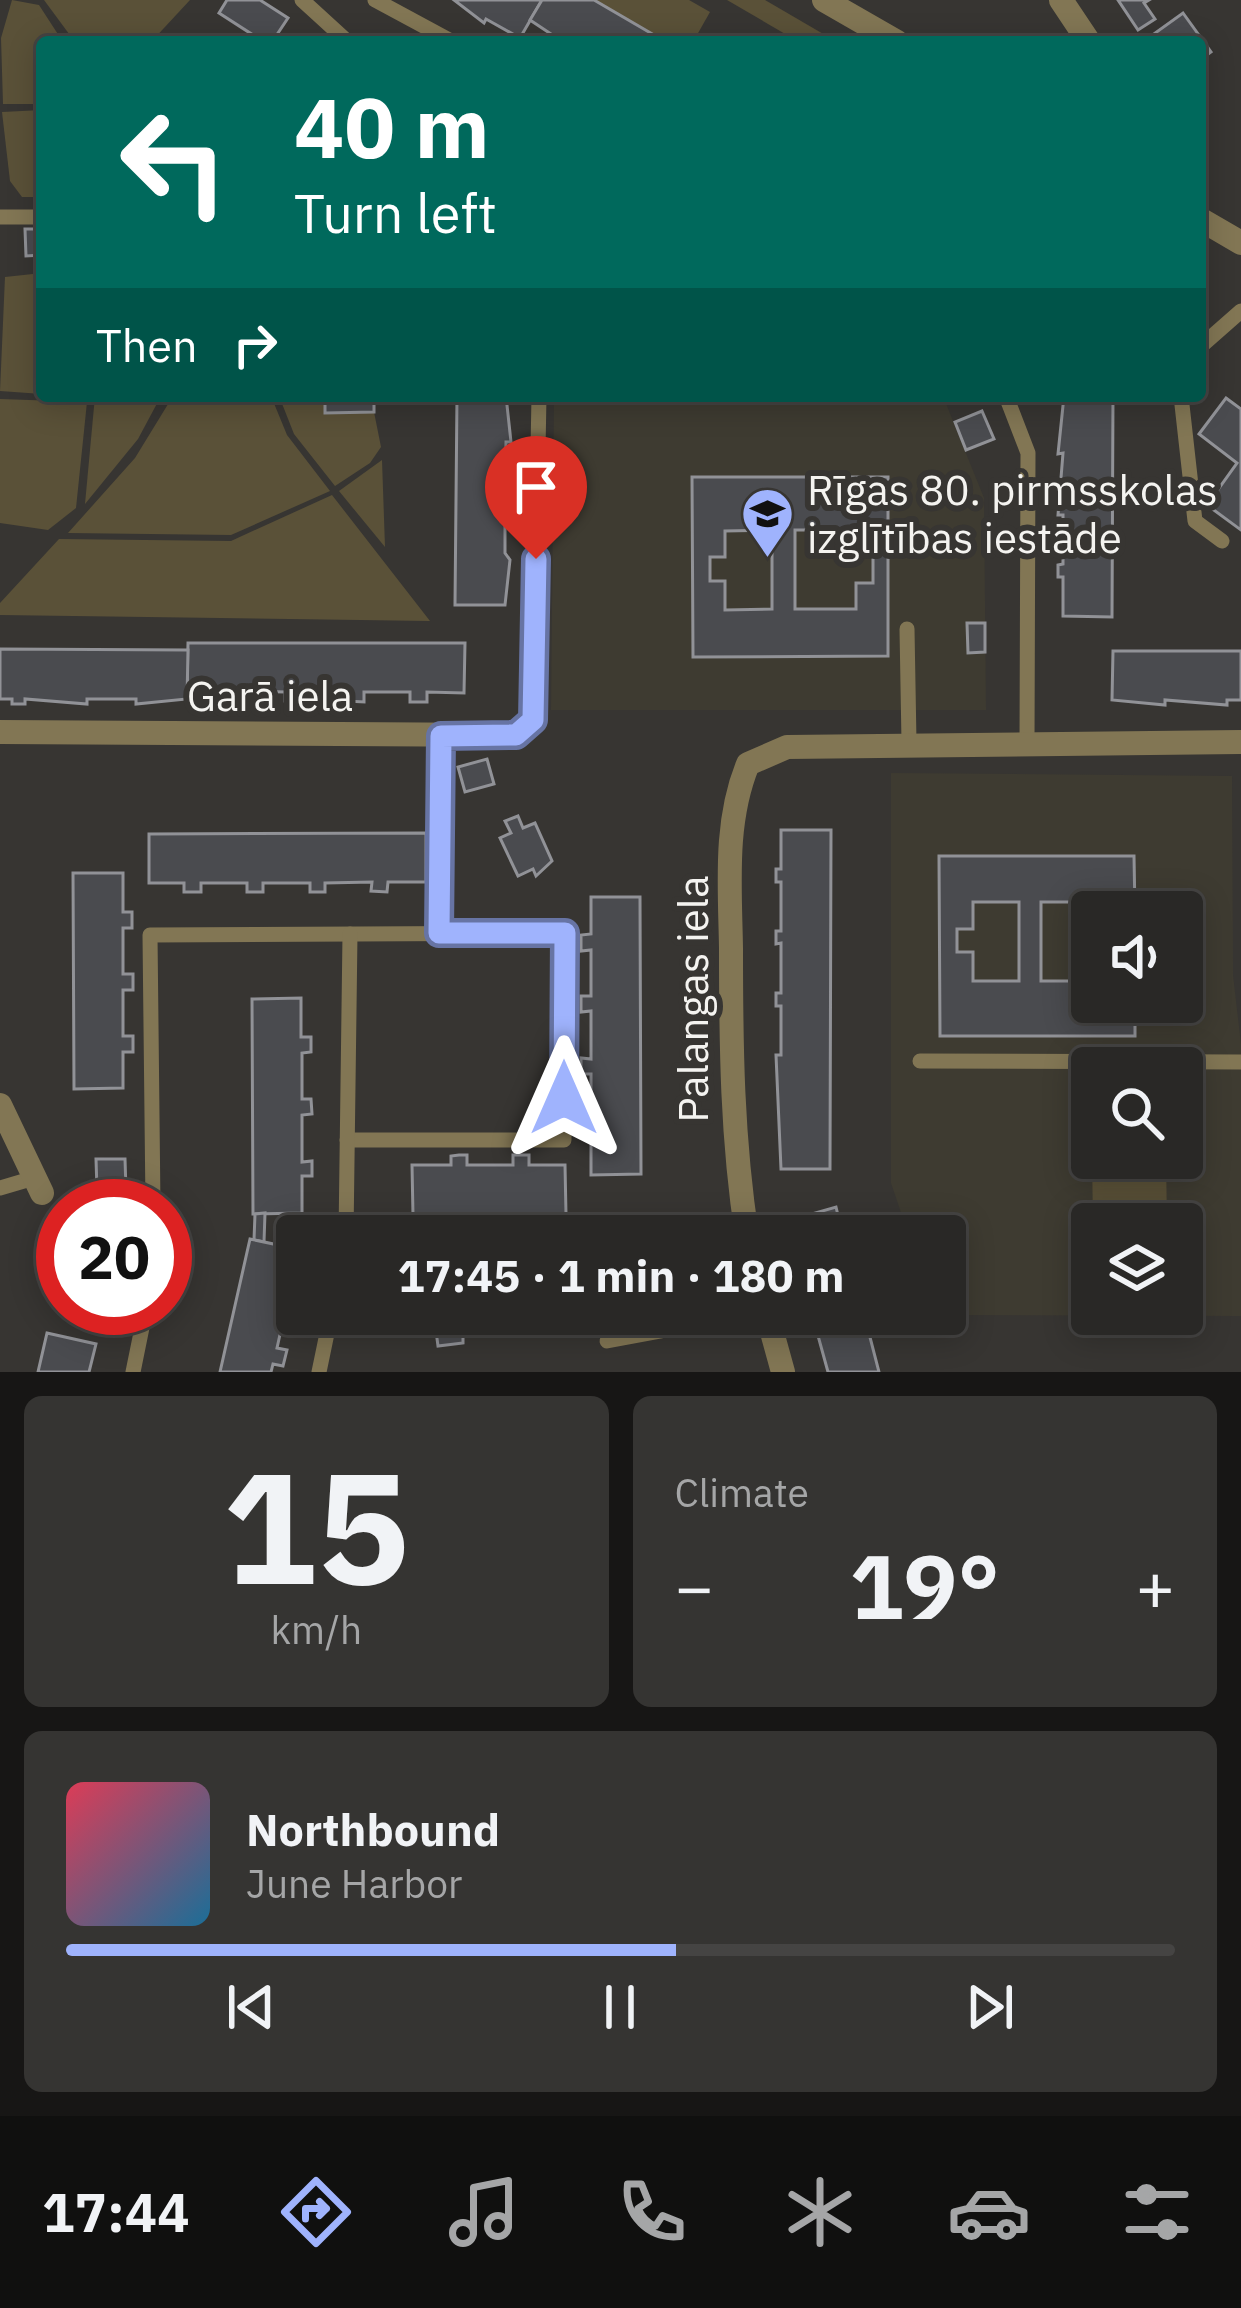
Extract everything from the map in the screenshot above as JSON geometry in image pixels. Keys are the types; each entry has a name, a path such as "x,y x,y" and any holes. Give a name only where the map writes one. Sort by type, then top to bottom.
{"street":[{"path":"824,0 887,36"},
{"path":"1061,0 1085,36"},
{"path":"1206,223 1241,243"},
{"name":"Garā iela","path":"0,733 516,735 533,720"},
{"path":"909,742 1241,742"},
{"name":"Palangas iela","path":"744,1215 732,1137 734,799 748,764 788,746 909,742"},
{"path":"0,1105 36,1182"},
{"path":"773,1335 783,1372"}],"lane":[{"path":"302,0 341,36"},
{"path":"375,0 442,36"},
{"path":"0,217 36,217"},
{"path":"1206,342 1241,311"},
{"path":"533,720 539,402"},
{"path":"1008,402 1028,453 1027,742"},
{"path":"1182,402 1195,521 1222,541"},
{"path":"907,629 909,742"},
{"path":"439,933 441,736"},
{"path":"153,1179 150,934 565,933 564,1140 347,1140"},
{"path":"346,1215 350,934"},
{"path":"920,1061 1241,1062"},
{"path":"0,1188 36,1186"},
{"path":"133,1372 141,1335"},
{"path":"319,1372 327,1335"},
{"path":"607,1341 639,1335"}],"shaded area":[{"path":"12,0 39,5 59,36 36,36 36,104 3,104 1,38"},
{"path":"44,0 190,0 157,36 71,36"},
{"path":"594,0 689,0 710,12 696,36 656,36"},
{"path":"727,0 765,0 827,36 789,36"},
{"path":"36,110 36,197 22,197 10,181 2,112"},
{"path":"36,274 36,394 0,391 5,277"},
{"path":"0,399 87,402 76,508 48,530 0,523"},
{"path":"94,402 158,402 138,439 85,504"},
{"path":"169,402 273,402 287,435 330,491 231,535 68,533 135,458"},
{"path":"281,402 325,402 326,413 374,412 381,447 370,463 335,486 294,434"},
{"name":"Rīgas 80. pirmsskolas izglītības iestāde","path":"554,402 945,402 984,498 986,710 551,710"},
{"path":"382,460 385,547 339,491"},
{"path":"332,495 430,621 0,615 0,603 59,539 231,541"},
{"path":"891,773 1232,776 1233,975 1241,1044 1241,1316 1203,1316 1203,1203 1071,1203 1071,1315 966,1315 966,1215 902,1215 891,1183"},
{"path":"1092,1179 1166,1179 1167,1203 1093,1203"}],"building":[{"path":"227,0 260,0 288,18 276,36 255,36 219,13"},
{"path":"454,0 542,0 521,36 486,19 484,23"},
{"path":"542,0 594,0 656,36 554,36 530,20"},
{"path":"1118,0 1149,0 1144,3 1155,19 1138,30"},
{"path":"1183,13 1200,36 1151,36"},
{"path":"25,229 36,229 36,255 26,256"},
{"path":"1226,398 1241,409 1241,530 1207,505 1237,463 1199,434"},
{"path":"325,402 374,402 374,412 325,413"},
{"path":"457,402 507,402 511,442 506,442 505,491 511,491 511,504 505,504 505,553 510,560 505,605 455,605"},
{"path":"1063,402 1113,402 1112,617 1063,616 1063,577 1058,577 1058,565 1063,564 1063,515 1058,515 1063,453 1058,454"},
{"path":"982,411 994,439 966,450 955,422"},
{"path":"692,477 888,477 888,656 693,657","holes":["772,530 772,609 725,610 725,581 710,581 710,557 725,557 725,531","795,530 856,530 856,556 873,556 873,583 856,583 856,609 795,609"]},
{"path":"967,623 985,623 985,652 968,653"},
{"path":"188,643 465,643 464,693 427,692 427,702 410,702 410,692 364,692 364,702 347,701 347,692 302,692 302,701 285,701 285,692 240,691 240,701 223,701 223,691 187,691"},
{"path":"0,649 188,650 187,699 136,704 136,699 87,699 87,704 25,699 25,704 12,704 12,699 0,699"},
{"path":"1113,651 1241,651 1241,700 1227,700 1227,705 1165,700 1165,705 1112,700"},
{"path":"487,759 494,784 465,792 458,767"},
{"path":"518,816 523,828 535,823 552,861 536,876 533,869 518,876 500,838 511,833 505,821"},
{"path":"781,830 831,830 830,1169 781,1169 776,1055 781,1055 781,1006 776,1006 776,993 781,993 781,943 776,944 776,931 781,931 781,882 776,882 776,869 781,869"},
{"path":"426,833 426,882 388,882 387,892 371,891 372,882 325,883 325,892 310,892 310,883 263,883 263,892 247,892 247,883 201,883 201,892 184,892 184,883 149,883 149,834"},
{"path":"939,856 1134,856 1135,891 1071,891 1071,902 1041,902 1041,981 1071,981 1071,1023 1135,1023 1135,1036 940,1036","holes":["973,902 1019,902 1019,981 973,981 973,952 957,952 957,929 973,929"]},
{"path":"73,873 123,873 123,912 132,912 132,928 123,928 123,974 133,974 133,990 123,990 123,1036 133,1036 133,1052 123,1052 123,1088 74,1089"},
{"path":"591,897 640,897 641,1174 591,1175 591,1136 581,1136 582,1120 591,1120 591,1074 581,1074 581,1058 591,1059 591,1011 581,1012 581,996 591,996 591,950 581,951 581,935 591,934"},
{"path":"301,998 301,1037 311,1037 311,1052 302,1053 302,1099 311,1099 312,1114 302,1115 302,1162 312,1161 312,1176 302,1176 302,1213 253,1214 252,999"},
{"path":"467,1155 467,1165 513,1165 513,1155 529,1155 529,1165 565,1165 566,1214 413,1215 412,1165 451,1165 451,1156"},
{"path":"96,1159 125,1159 126,1179 97,1179"},
{"path":"836,1207 838,1215 808,1215"},
{"path":"265,1213 264,1242 254,1240 255,1214"},
{"path":"250,1239 276,1245 276,1335 280,1335 277,1348 287,1350 283,1366 273,1364 271,1372 220,1372"},
{"path":"47,1335 96,1344 89,1372 38,1372"},
{"path":"437,1335 463,1335 463,1343 438,1346"},
{"path":"818,1335 869,1335 879,1372 828,1372"}],"place":[{"name":"Rīgas 80. pirmsskolas izglītības iestāde","path":"768,560"}],"route":[{"path":"536,559 533,720 516,735 441,736 439,933 565,933 564,1098"}]}
